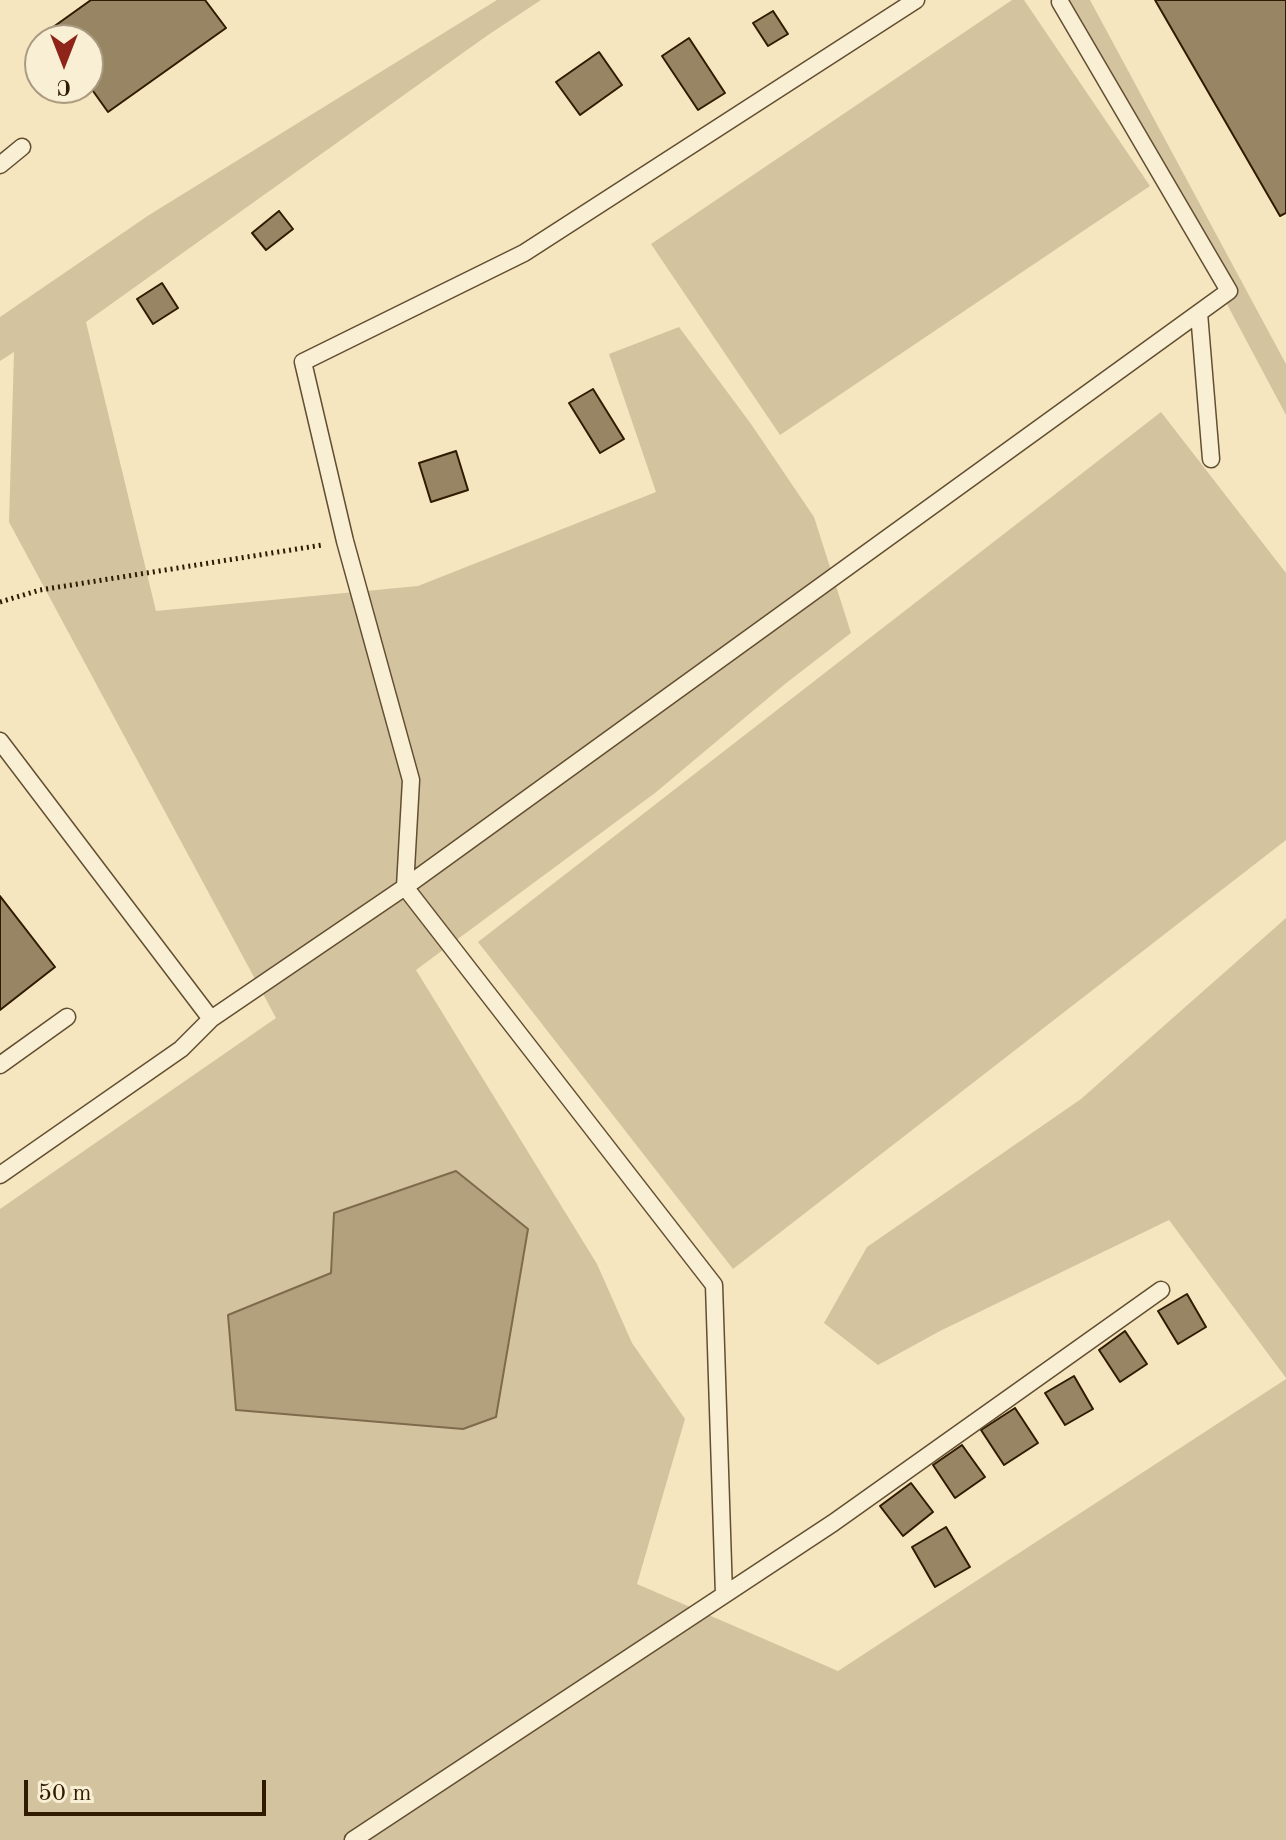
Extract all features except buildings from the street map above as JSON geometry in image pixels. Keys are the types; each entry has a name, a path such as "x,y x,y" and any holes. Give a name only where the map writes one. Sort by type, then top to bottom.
{"lane":[{"path":"724,1595 714,1285 405,887 411,780 345,541 303,362 524,253 916,0"},
{"path":"0,1175 181,1049 211,1019 405,887 1229,291 1060,2"},
{"path":"0,165 22,147"},
{"path":"1199,313 1211,459"},
{"path":"0,741 211,1019"},
{"path":"0,1065 67,1017"},
{"path":"353,1840 833,1523 1161,1290"}],"path":[{"path":"0,602 40,590 345,541"}],"shaded area":[{"path":"497,0 541,0 86,322 156,611 418,586 656,492 609,354 679,327 751,424 814,517 851,633 655,793 416,970 597,1264 632,1343 685,1419 637,1584 838,1671 1286,1379 1286,1840 0,1840 0,1209 276,1018 9,522 14,352 0,361 0,317 149,215","holes":["331,1273 236,1410 229,1315"]},
{"path":"1012,0 1024,0 1150,186 780,435 651,244"},
{"path":"1065,0 1090,0 1286,364 1286,415"},
{"path":"1161,412 1286,573 1286,840 733,1269 478,942"},
{"path":"1286,918 1286,1378 1169,1220 940,1331 878,1365 824,1323 867,1247 1081,1099"},
{"path":"456,1171 528,1229 496,1417 463,1429 236,1410 228,1315 331,1273 334,1213"}]}
